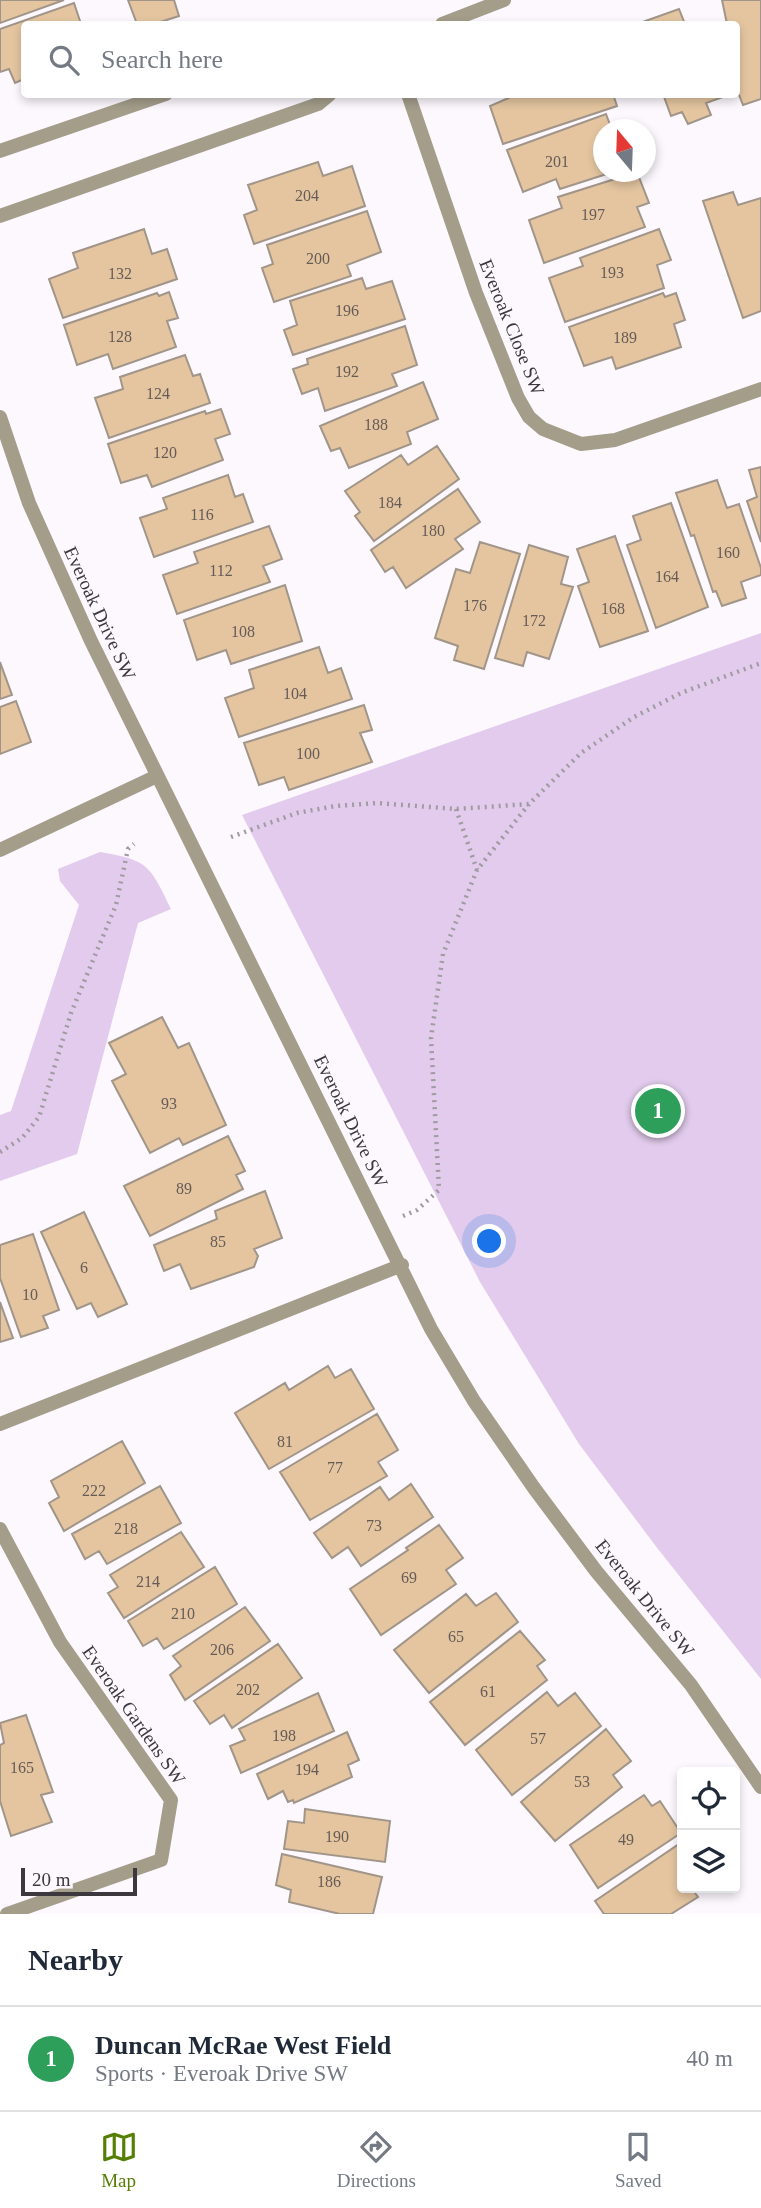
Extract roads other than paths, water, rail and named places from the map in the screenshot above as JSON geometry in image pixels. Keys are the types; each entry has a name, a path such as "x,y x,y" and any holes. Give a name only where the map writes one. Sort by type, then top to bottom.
{"street":[{"path":"450,21 504,0"},
{"path":"0,151 154,98"},
{"path":"0,216 318,104 325,98"},
{"name":"Everoak Close SW","path":"409,98 477,293 518,398 529,416 543,429 581,444 615,440 761,389"},
{"name":"Everoak Drive SW","path":"0,417 29,503 55,563 402,1265 431,1329 474,1401 596,1571 691,1685 761,1787"},
{"path":"0,850 158,776"},
{"path":"0,1424 402,1265"},
{"name":"Everoak Gardens SW","path":"0,1529 60,1642 171,1800 162,1860 7,1914"}],"place":[{"name":"Duncan McRae West Field","path":"658,1111"}]}
